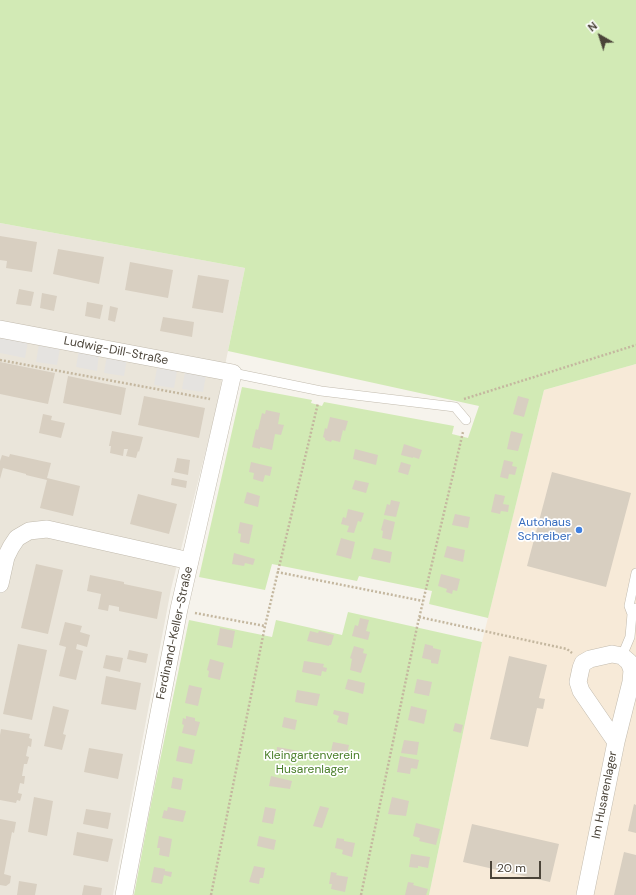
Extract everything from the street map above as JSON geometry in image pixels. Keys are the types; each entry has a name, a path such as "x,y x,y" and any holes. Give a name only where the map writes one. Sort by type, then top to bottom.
{"street":[{"name":"Ludwig-Dill-Straße","path":"0,329 233,373"},
{"name":"Ferdinand-Keller-Straße","path":"124,895 179,609 233,373"},
{"path":"0,584 6,558 11,547 17,538 30,530 47,529 190,561"},
{"path":"583,663 590,659 612,654 629,657"},
{"name":"Im Husarenlager","path":"585,895 616,742 631,682 632,670 629,657"},
{"name":"Im Husarenlager","path":"583,663 580,668 578,682 581,691 616,742"}],"lane":[{"path":"233,373 321,391 455,407 466,420"},
{"path":"629,657 634,611 629,606 636,573"}],"path":[{"path":"455,407 461,400 636,345"},
{"path":"0,360 226,402"},
{"path":"211,895 265,626 318,404"},
{"path":"361,895 419,617 462,436"},
{"path":"277,572 423,601"},
{"path":"179,609 265,626"},
{"path":"419,617 567,649 583,663"}],"shaded area":[{"path":"0,223 245,268 215,414 171,589 113,895 0,895"},
{"path":"0,336 28,341 25,358 0,353"},
{"path":"39,344 60,348 57,365 36,362"},
{"path":"79,350 99,353 97,371 76,367"},
{"path":"107,355 127,359 124,376 104,373"},
{"path":"636,364 636,895 429,895 482,642 544,390"},
{"path":"157,368 177,371 174,388 154,385"},
{"path":"185,372 206,375 203,392 182,389"}],"green space":[{"path":"0,0 636,0 636,364 544,390 488,618 429,604 432,591 359,576 357,581 272,564 265,590 199,577 242,387 312,400 311,403 322,406 324,402 454,426 452,434 468,438 479,406 228,351 245,268 0,223"},
{"name":"Kleingartenverein Husarenlager","path":"348,612 482,642 429,895 134,895 189,620 272,637 276,620 342,635"}],"building":[{"path":"0,236 37,242 32,272 6,268 7,261 0,260"},
{"path":"58,249 104,257 99,284 53,274"},
{"path":"130,262 173,270 168,298 125,290"},
{"path":"198,275 229,280 223,313 192,308"},
{"path":"19,289 34,292 31,306 16,304"},
{"path":"42,293 57,296 54,311 40,308"},
{"path":"87,302 103,305 100,319 85,316"},
{"path":"110,306 118,308 115,322 108,320"},
{"path":"163,317 194,322 192,337 160,331"},
{"path":"0,362 55,373 48,404 0,394"},
{"path":"68,376 126,388 121,415 63,403"},
{"path":"144,396 205,408 199,438 138,425"},
{"path":"518,396 529,399 524,417 513,414"},
{"path":"266,410 280,413 278,424 284,425 281,435 275,434 272,450 252,447 256,429 258,430 262,413 265,414"},
{"path":"43,414 52,416 51,420 65,423 61,438 39,433"},
{"path":"330,417 348,421 345,431 343,430 340,442 332,440 331,442 325,440 323,437"},
{"path":"112,431 143,437 136,458 126,456 128,449 124,449 123,456 110,453 111,446 109,446"},
{"path":"511,431 523,434 518,451 507,449"},
{"path":"404,444 422,450 419,459 401,455"},
{"path":"355,449 378,455 376,465 353,459"},
{"path":"10,454 51,463 47,478 80,486 73,516 40,508 47,480 3,468 0,479 0,461 2,455 9,457"},
{"path":"177,458 190,460 188,475 174,472"},
{"path":"504,460 513,462 512,466 517,467 515,475 509,474 508,479 500,477"},
{"path":"251,462 272,467 270,476 265,475 263,482 253,479 254,473 249,472"},
{"path":"401,462 411,465 408,475 398,472"},
{"name":"Autohaus Schreiber","path":"552,472 631,493 606,587 527,566"},
{"path":"172,478 187,481 186,488 171,485"},
{"path":"355,480 369,483 366,493 352,489"},
{"path":"247,492 260,496 258,507 244,503"},
{"path":"138,494 177,504 169,534 130,524"},
{"path":"495,494 505,496 503,504 509,505 508,512 501,511 500,514 491,512"},
{"path":"391,500 400,502 396,517 384,515 387,504 390,505"},
{"path":"348,509 364,513 361,522 358,521 354,533 347,532 349,526 341,524 343,517 346,518"},
{"path":"455,514 470,517 468,528 452,525"},
{"path":"384,519 395,522 391,540 382,538 383,531 381,530"},
{"path":"240,522 253,525 249,544 240,542 241,534 238,533"},
{"path":"341,538 355,542 351,559 336,555"},
{"path":"447,546 465,550 463,562 444,557"},
{"path":"374,548 392,552 390,563 371,559"},
{"path":"234,553 255,559 253,565 245,563 244,566 232,564"},
{"path":"36,564 63,570 48,634 21,628"},
{"path":"441,574 460,579 457,591 453,590 452,594 446,592 447,589 438,586"},
{"path":"90,575 162,592 157,619 119,611 119,607 109,605 108,611 98,609 101,594 87,591"},
{"path":"360,618 369,620 366,631 370,632 368,640 352,636 355,625 358,626"},
{"path":"65,622 82,626 80,632 90,635 87,647 77,644 76,649 83,651 76,680 59,676 66,647 59,645"},
{"path":"220,628 235,631 232,648 217,645"},
{"path":"310,631 318,633 319,631 334,635 331,645 329,646 307,641"},
{"path":"18,644 47,650 32,720 3,714"},
{"path":"425,644 441,650 438,664 431,663 431,660 422,658"},
{"path":"354,646 364,649 363,653 367,654 361,673 350,670 352,659 350,658"},
{"path":"129,650 148,654 146,663 127,659"},
{"path":"106,655 123,658 120,672 103,668"},
{"path":"509,656 547,665 539,698 545,699 543,709 537,708 528,747 490,739"},
{"path":"210,659 224,663 220,680 208,677 209,671 207,670"},
{"path":"304,661 324,664 323,667 327,668 326,672 322,671 321,676 302,672"},
{"path":"106,676 141,683 136,710 101,704"},
{"path":"348,679 365,683 363,694 345,689"},
{"path":"417,679 432,682 429,696 414,693"},
{"path":"189,685 202,688 198,706 185,703"},
{"path":"297,690 320,694 317,706 295,702"},
{"path":"53,706 69,710 63,734 66,735 62,750 44,746"},
{"path":"411,706 427,710 424,724 408,720"},
{"path":"334,710 349,713 347,725 337,722 339,716 333,714"},
{"path":"186,716 195,718 195,721 200,722 196,736 182,733 184,725 182,724 183,718 186,719"},
{"path":"284,717 297,720 295,730 282,727"},
{"path":"455,723 463,725 461,733 453,731"},
{"path":"1,729 30,734 29,738 32,739 31,747 28,746 26,756 29,757 27,764 24,764 22,776 25,776 24,784 20,783 18,793 22,794 20,801 17,800 16,803 0,800"},
{"path":"404,740 419,742 417,755 401,753"},
{"path":"333,742 349,745 346,759 330,756"},
{"path":"179,746 195,750 192,764 176,761"},
{"path":"277,747 299,751 298,759 276,757"},
{"path":"89,748 123,754 118,779 84,772"},
{"path":"400,756 419,760 417,769 411,768 410,774 397,772"},
{"path":"271,776 292,781 290,789 269,786"},
{"path":"173,777 183,779 181,790 171,788"},
{"path":"34,797 53,801 47,836 28,832"},
{"path":"392,797 409,801 406,816 388,814"},
{"path":"634,804 636,805 636,833 628,831"},
{"path":"320,806 329,808 322,828 313,826"},
{"path":"168,807 186,811 183,822 162,818 164,810 167,811"},
{"path":"265,807 276,809 273,824 262,822"},
{"path":"86,809 111,813 108,829 83,824"},
{"path":"0,819 16,822 14,833 12,832 4,874 11,876 10,883 6,886 0,885"},
{"path":"416,823 440,829 436,845 419,841 420,838 413,836"},
{"path":"472,824 559,844 550,882 463,862"},
{"path":"77,832 113,839 108,862 73,855"},
{"path":"159,836 172,839 169,857 159,855 160,848 157,848"},
{"path":"259,836 276,840 274,850 257,846"},
{"path":"337,838 355,843 352,857 342,854 343,850 335,848"},
{"path":"624,852 636,855 636,895 614,895"},
{"path":"411,854 430,857 428,868 418,866 418,868 409,867"},
{"path":"254,866 265,868 263,878 260,878 259,884 249,882"},
{"path":"154,867 172,872 171,877 164,875 162,884 151,882"},
{"path":"331,872 337,873 336,875 348,877 345,892 331,889 332,884 329,884"},
{"path":"19,881 37,884 35,895 17,895"},
{"path":"408,882 428,889 426,895 405,895"},
{"path":"84,885 102,888 101,895 82,895"}],"place":[{"name":"Autohaus Schreiber","path":"579,530"}]}
